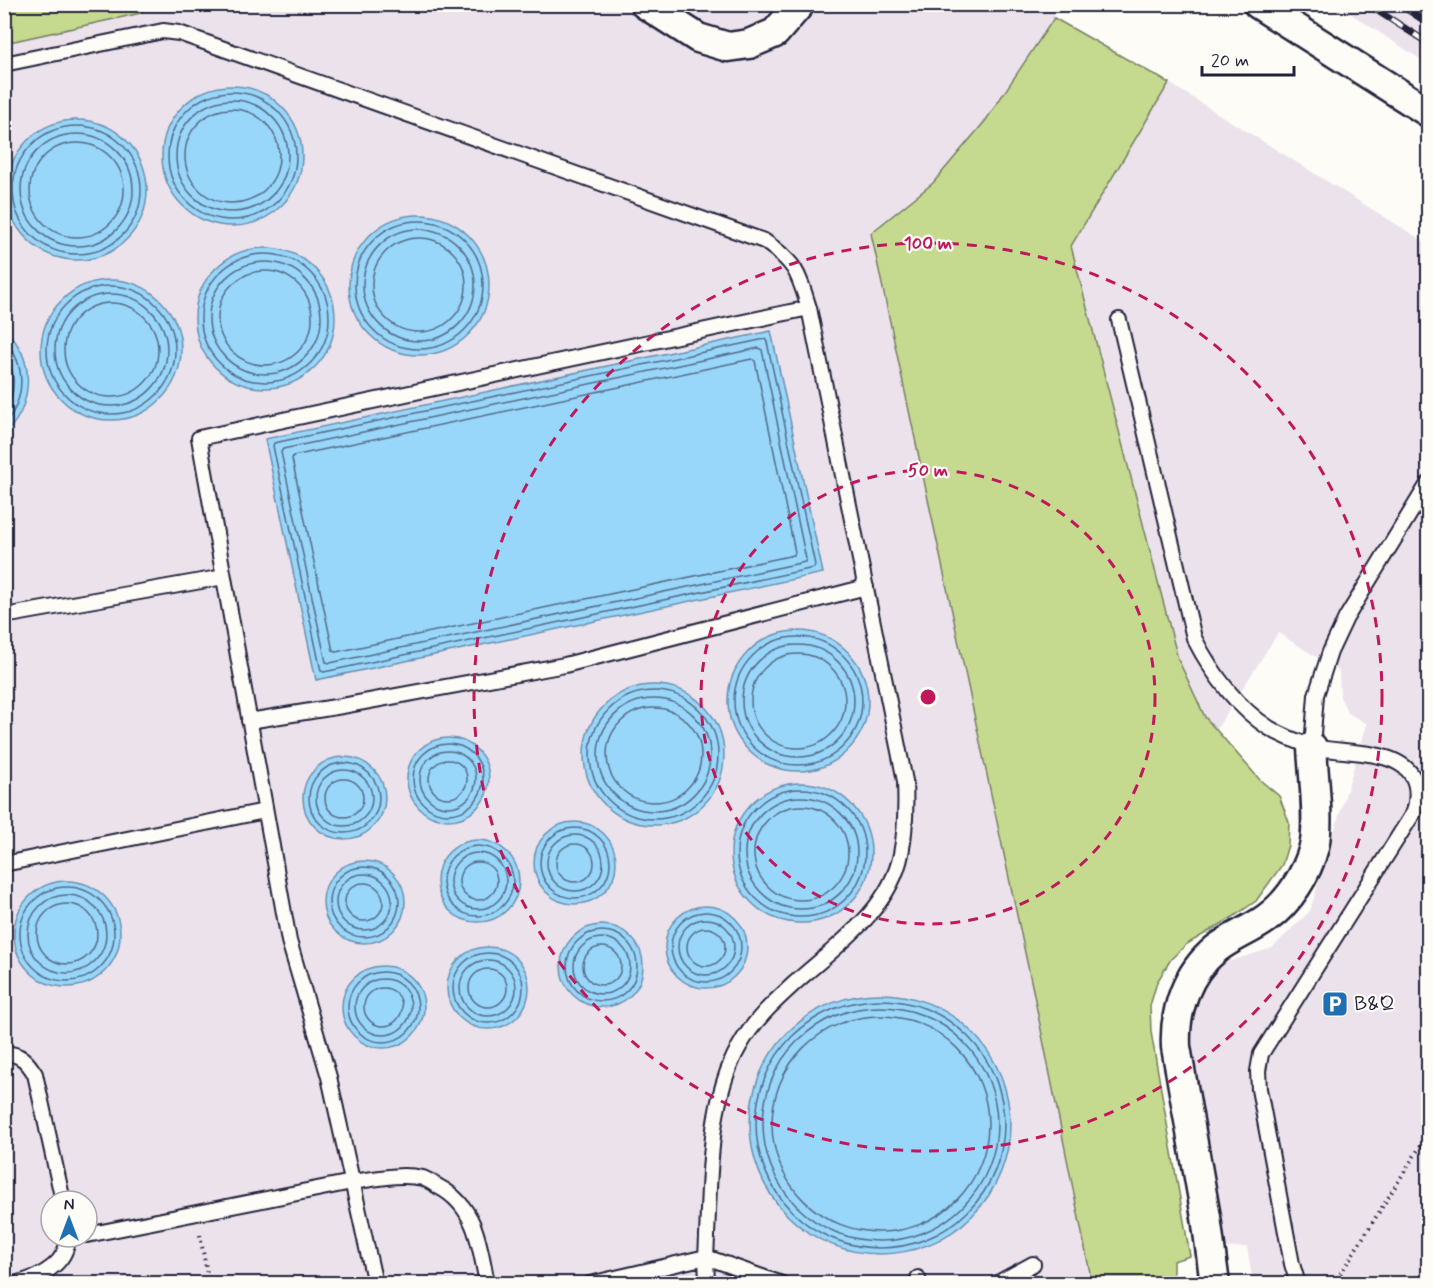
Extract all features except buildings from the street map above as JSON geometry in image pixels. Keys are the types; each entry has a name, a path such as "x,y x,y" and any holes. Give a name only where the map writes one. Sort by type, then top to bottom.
{"street":[{"path":"645,4 698,38 728,47 749,44 776,33 800,4"},
{"path":"1258,4 1428,112"},
{"path":"1215,1284 1206,1217 1176,1047 1176,1020 1185,990 1203,961 1218,948 1268,917 1282,905 1306,868 1315,846 1316,834 1312,747"}],"lane":[{"path":"4,64 163,31 180,33 764,241 786,256 800,277 809,308 905,781 906,820 901,856 888,887 867,918 758,1018 739,1047 723,1082 716,1116 706,1257 707,1284"},
{"path":"375,1284 329,1077 289,940 199,438 809,308"},
{"path":"1119,320 1194,638 1208,664 1236,701 1270,728 1312,747 1393,758 1412,770 1424,786 1414,812 1261,1054 1258,1071 1259,1089 1292,1264 1298,1284"},
{"path":"1312,747 1316,695 1330,652 1346,618 1428,484"},
{"path":"4,616 224,577"},
{"path":"249,721 565,665 866,587"},
{"path":"4,864 266,811"},
{"path":"4,1053 14,1054 27,1060 35,1074 60,1189"},
{"path":"99,1233 352,1182 396,1177 424,1179 452,1193 469,1212 480,1244 487,1284"},
{"path":"14,1284 54,1268 68,1249"},
{"path":"591,1284 706,1257 782,1284"},
{"path":"996,1284 1033,1264"}],"path":[{"path":"1334,1284 1428,1134"},
{"path":"196,1214 209,1284"}],"shaded area":[{"path":"5,5 1056,5 1054,18 986,120 933,183 871,234 1033,990 1092,1283 5,1284"},
{"path":"1337,5 1418,5 1428,11 1428,64"},
{"path":"1169,83 1428,244 1428,1283 1253,1283 1247,1247 1223,1248 1188,1038 1190,1015 1211,973 1221,964 1272,948 1310,911 1367,724 1348,713 1340,697 1339,671 1278,633 1216,730 1205,717 1178,659 1071,246"}],"green space":[{"path":"5,5 146,5 141,13 5,43"},
{"path":"1054,18 1169,83 1071,246 1178,659 1205,717 1260,780 1279,796 1289,822 1288,845 1282,865 1256,901 1187,944 1171,959 1157,982 1150,1006 1151,1032 1190,1256 1173,1261 1173,1283 1092,1283 1033,990 871,233 933,183 986,120"}],"water":[{"path":"232,86 259,92 271,98 281,107 290,117 296,129 302,156 296,183 290,195 281,205 271,214 259,220 232,226 205,220 193,214 183,205 174,195 168,183 162,156 168,129 174,117 183,107 193,98 205,92"},
{"path":"77,120 104,126 116,132 126,141 135,151 141,163 147,190 141,217 135,229 126,239 116,248 104,254 77,260 50,254 38,248 28,239 19,229 13,217 7,190 13,163 19,151 28,141 38,132 50,126"},
{"path":"419,215 446,221 458,227 468,236 477,246 483,258 489,285 483,312 477,324 468,334 458,343 446,349 419,355 392,349 380,343 370,334 361,324 355,312 349,285 355,258 361,246 370,236 380,227 392,221"},
{"path":"265,248 292,254 304,260 314,269 323,279 329,291 335,318 329,345 323,357 314,367 304,376 292,382 265,388 238,382 226,376 216,367 207,357 201,345 195,318 201,291 207,279 216,269 226,260 238,254"},
{"path":"111,280 138,286 150,292 160,301 169,311 175,323 181,350 175,377 169,389 160,399 150,408 138,414 111,420 84,414 72,408 62,399 53,389 47,377 41,350 47,323 53,311 62,301 72,292 84,286"},
{"path":"4,330 14,340 23,355 27,378 27,391 20,414 5,433"},
{"path":"771,331 823,573 316,680 265,439"},
{"path":"798,631 825,637 837,643 847,652 856,662 862,674 868,701 862,728 856,740 847,750 837,759 825,765 798,771 771,765 759,759 749,750 740,740 734,728 728,701 734,674 740,662 749,652 759,643 771,637"},
{"path":"654,685 681,691 693,697 703,706 712,716 718,728 724,755 718,782 712,794 703,804 693,813 681,819 654,825 627,819 615,813 605,804 596,794 590,782 584,755 590,728 596,716 605,706 615,697 627,691"},
{"path":"440,738 456,738 471,745 482,756 489,771 486,795 477,808 456,820 440,820 425,813 414,802 407,787 407,771 414,756 425,745"},
{"path":"336,757 352,757 367,764 378,775 385,790 382,814 373,827 352,839 336,839 321,832 310,821 303,806 303,790 310,775 321,764"},
{"path":"801,783 828,789 840,795 850,804 859,814 865,826 871,853 865,880 859,892 850,902 840,911 828,917 801,923 774,917 762,911 752,902 743,892 737,880 731,853 737,826 743,814 752,804 762,795 774,789"},
{"path":"567,822 583,822 598,829 609,840 616,855 613,879 604,892 583,904 567,904 552,897 541,886 534,871 534,855 541,840 552,829"},
{"path":"470,840 486,840 501,847 512,858 519,873 516,897 507,910 486,922 470,922 455,915 444,904 437,889 437,873 444,858 455,847"},
{"path":"356,861 372,861 387,868 398,879 405,894 402,918 393,931 372,943 356,943 341,936 330,925 323,910 323,894 330,879 341,868"},
{"path":"67,881 87,885 104,897 116,914 120,934 116,954 104,971 87,983 67,987 47,983 30,971 18,954 14,934 18,914 30,897 47,885"},
{"path":"698,906 714,906 729,913 740,924 747,939 744,963 735,976 714,988 698,988 683,981 672,970 665,955 665,939 672,924 683,913"},
{"path":"594,925 610,925 625,932 636,943 643,958 640,982 631,995 610,1007 594,1007 579,1000 568,989 561,974 561,958 568,943 579,932"},
{"path":"480,947 496,947 511,954 522,965 529,980 526,1004 517,1017 496,1029 480,1029 465,1022 454,1011 447,996 447,980 454,965 465,954"},
{"path":"375,966 391,966 406,973 417,984 424,999 421,1023 412,1036 391,1048 375,1048 360,1041 349,1030 342,1015 342,999 349,984 360,973"},
{"path":"867,994 893,994 918,999 941,1009 963,1023 981,1041 995,1063 1005,1086 1010,1124 1005,1162 995,1185 981,1207 963,1225 941,1239 918,1249 893,1254 867,1254 842,1249 819,1239 797,1225 779,1207 765,1185 755,1162 750,1137 750,1111 755,1086 765,1063 779,1041 797,1023 819,1009 842,999"}],"railway":[{"path":"1367,4 1428,43"},
{"path":"1399,4 1428,23"}],"place":[{"name":"B&Q","path":"1335,1004"}]}
